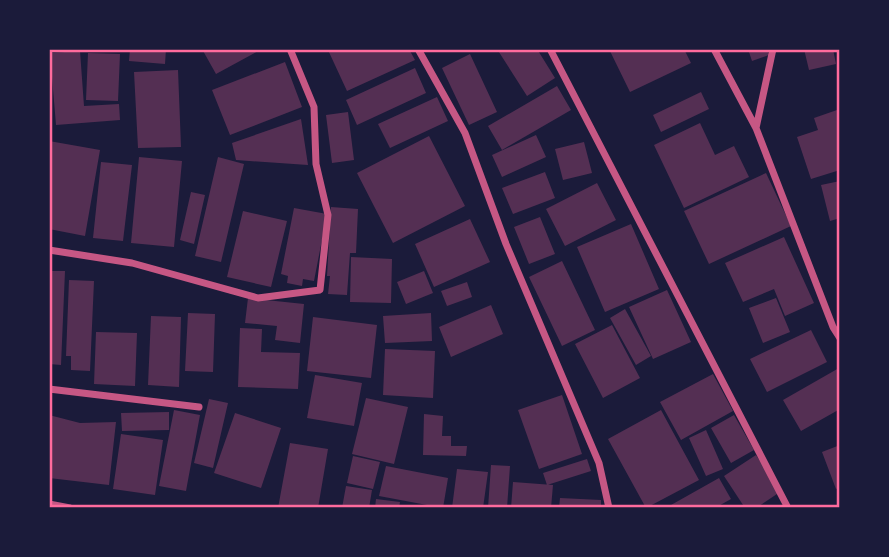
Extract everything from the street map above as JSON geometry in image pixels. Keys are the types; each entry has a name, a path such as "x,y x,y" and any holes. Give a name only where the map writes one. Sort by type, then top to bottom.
{"street":[{"path":"49,250 132,263 258,298 320,290 328,215 316,164 314,107 290,49"},
{"path":"418,49 465,133 506,244 599,463 609,508"},
{"path":"550,49 789,508"},
{"path":"714,49 756,128 833,327 840,338"},
{"path":"756,128 773,49"},
{"path":"49,389 200,407"},
{"path":"49,504 70,508"}],"building":[{"path":"130,49 166,49 165,64 129,61"},
{"path":"202,49 262,49 216,74"},
{"path":"409,49 415,60 347,91 328,50"},
{"path":"497,49 537,49 555,78 527,96"},
{"path":"609,49 684,49 691,63 630,92"},
{"path":"748,49 767,49 769,55 752,61"},
{"path":"804,49 833,49 836,64 809,70"},
{"path":"80,51 84,106 119,104 120,120 56,125 50,53"},
{"path":"88,53 120,54 118,101 86,100"},
{"path":"470,54 497,112 469,125 442,68"},
{"path":"285,62 302,107 230,135 212,90"},
{"path":"415,68 426,93 357,125 346,100"},
{"path":"178,70 181,147 138,148 134,72"},
{"path":"557,86 571,110 502,150 488,126"},
{"path":"701,92 709,109 661,132 653,115"},
{"path":"437,97 448,121 390,148 378,124"},
{"path":"837,110 840,120 840,170 811,179 797,137 818,130 814,118"},
{"path":"348,112 354,160 332,163 326,115"},
{"path":"301,119 308,165 236,160 232,143"},
{"path":"700,123 715,155 734,146 749,177 684,208 654,145"},
{"path":"536,135 546,157 502,177 492,155"},
{"path":"429,136 465,206 393,243 357,173"},
{"path":"49,141 100,150 85,236 49,229"},
{"path":"584,142 592,173 563,180 555,149"},
{"path":"139,157 182,161 174,247 131,243"},
{"path":"218,157 244,164 221,262 195,256"},
{"path":"101,162 132,165 123,241 93,238"},
{"path":"545,172 555,198 513,214 502,188"},
{"path":"766,173 791,226 709,264 684,211"},
{"path":"840,181 840,218 830,221 821,185"},
{"path":"597,183 616,220 565,246 546,209"},
{"path":"191,192 205,195 194,244 180,240"},
{"path":"331,207 358,209 356,253 350,253 347,295 328,294"},
{"path":"294,208 327,214 314,281 303,279 302,286 287,283 288,276 281,274"},
{"path":"243,211 287,221 271,287 227,277"},
{"path":"540,217 555,254 529,264 514,227"},
{"path":"470,219 490,262 434,287 415,244"},
{"path":"631,224 659,289 605,312 577,247"},
{"path":"784,237 814,303 785,316 774,289 743,302 725,263"},
{"path":"351,257 392,259 391,303 350,302"},
{"path":"562,261 595,330 562,346 529,277"},
{"path":"49,271 65,271 61,365 49,364"},
{"path":"424,271 433,293 406,304 397,282"},
{"path":"69,280 94,281 90,371 71,370 71,356 66,356"},
{"path":"467,282 472,297 447,306 441,291"},
{"path":"667,290 691,342 653,359 629,307"},
{"path":"248,298 304,304 300,343 275,340 277,326 245,323"},
{"path":"776,298 790,332 763,343 749,308"},
{"path":"491,305 503,334 451,357 439,327"},
{"path":"625,309 651,356 636,365 610,318"},
{"path":"188,313 215,314 213,372 185,371"},
{"path":"431,313 432,341 385,343 383,316"},
{"path":"151,316 181,317 179,387 148,385"},
{"path":"313,317 377,325 371,378 307,371"},
{"path":"612,325 640,378 603,398 575,344"},
{"path":"240,328 262,329 261,352 300,353 298,389 238,387"},
{"path":"811,330 827,362 767,392 750,359"},
{"path":"96,332 137,333 135,386 94,384"},
{"path":"385,349 435,351 433,398 383,395"},
{"path":"839,368 840,409 801,431 783,400"},
{"path":"713,374 733,411 681,440 660,402"},
{"path":"315,375 362,383 354,426 307,418"},
{"path":"562,395 582,454 539,469 518,410"},
{"path":"366,398 408,407 394,464 352,454"},
{"path":"209,399 228,403 213,468 194,463"},
{"path":"174,410 200,415 186,491 159,486"},
{"path":"661,410 699,480 646,508 608,439"},
{"path":"169,412 169,430 122,431 121,413"},
{"path":"235,413 281,428 261,488 214,473"},
{"path":"424,414 443,416 442,436 451,436 451,446 467,446 466,456 423,455"},
{"path":"49,415 80,423 116,422 109,485 49,478"},
{"path":"734,415 754,450 731,463 711,428"},
{"path":"706,430 723,469 706,476 689,438"},
{"path":"121,434 163,440 155,495 113,489"},
{"path":"290,443 328,449 318,508 278,508"},
{"path":"840,445 840,487 836,489 822,452"},
{"path":"756,455 780,492 756,508 745,508 724,476"},
{"path":"353,456 380,462 373,489 347,483"},
{"path":"587,459 591,471 547,485 543,473"},
{"path":"491,465 510,466 507,508 488,508"},
{"path":"386,466 448,478 443,508 379,496"},
{"path":"457,469 488,472 483,508 452,508"},
{"path":"719,478 731,499 715,508 673,508 671,505"},
{"path":"513,482 553,485 551,508 511,508"},
{"path":"346,486 372,490 369,508 342,508"},
{"path":"560,498 601,500 601,508 559,508"},
{"path":"376,499 400,502 399,508 375,508"}]}
